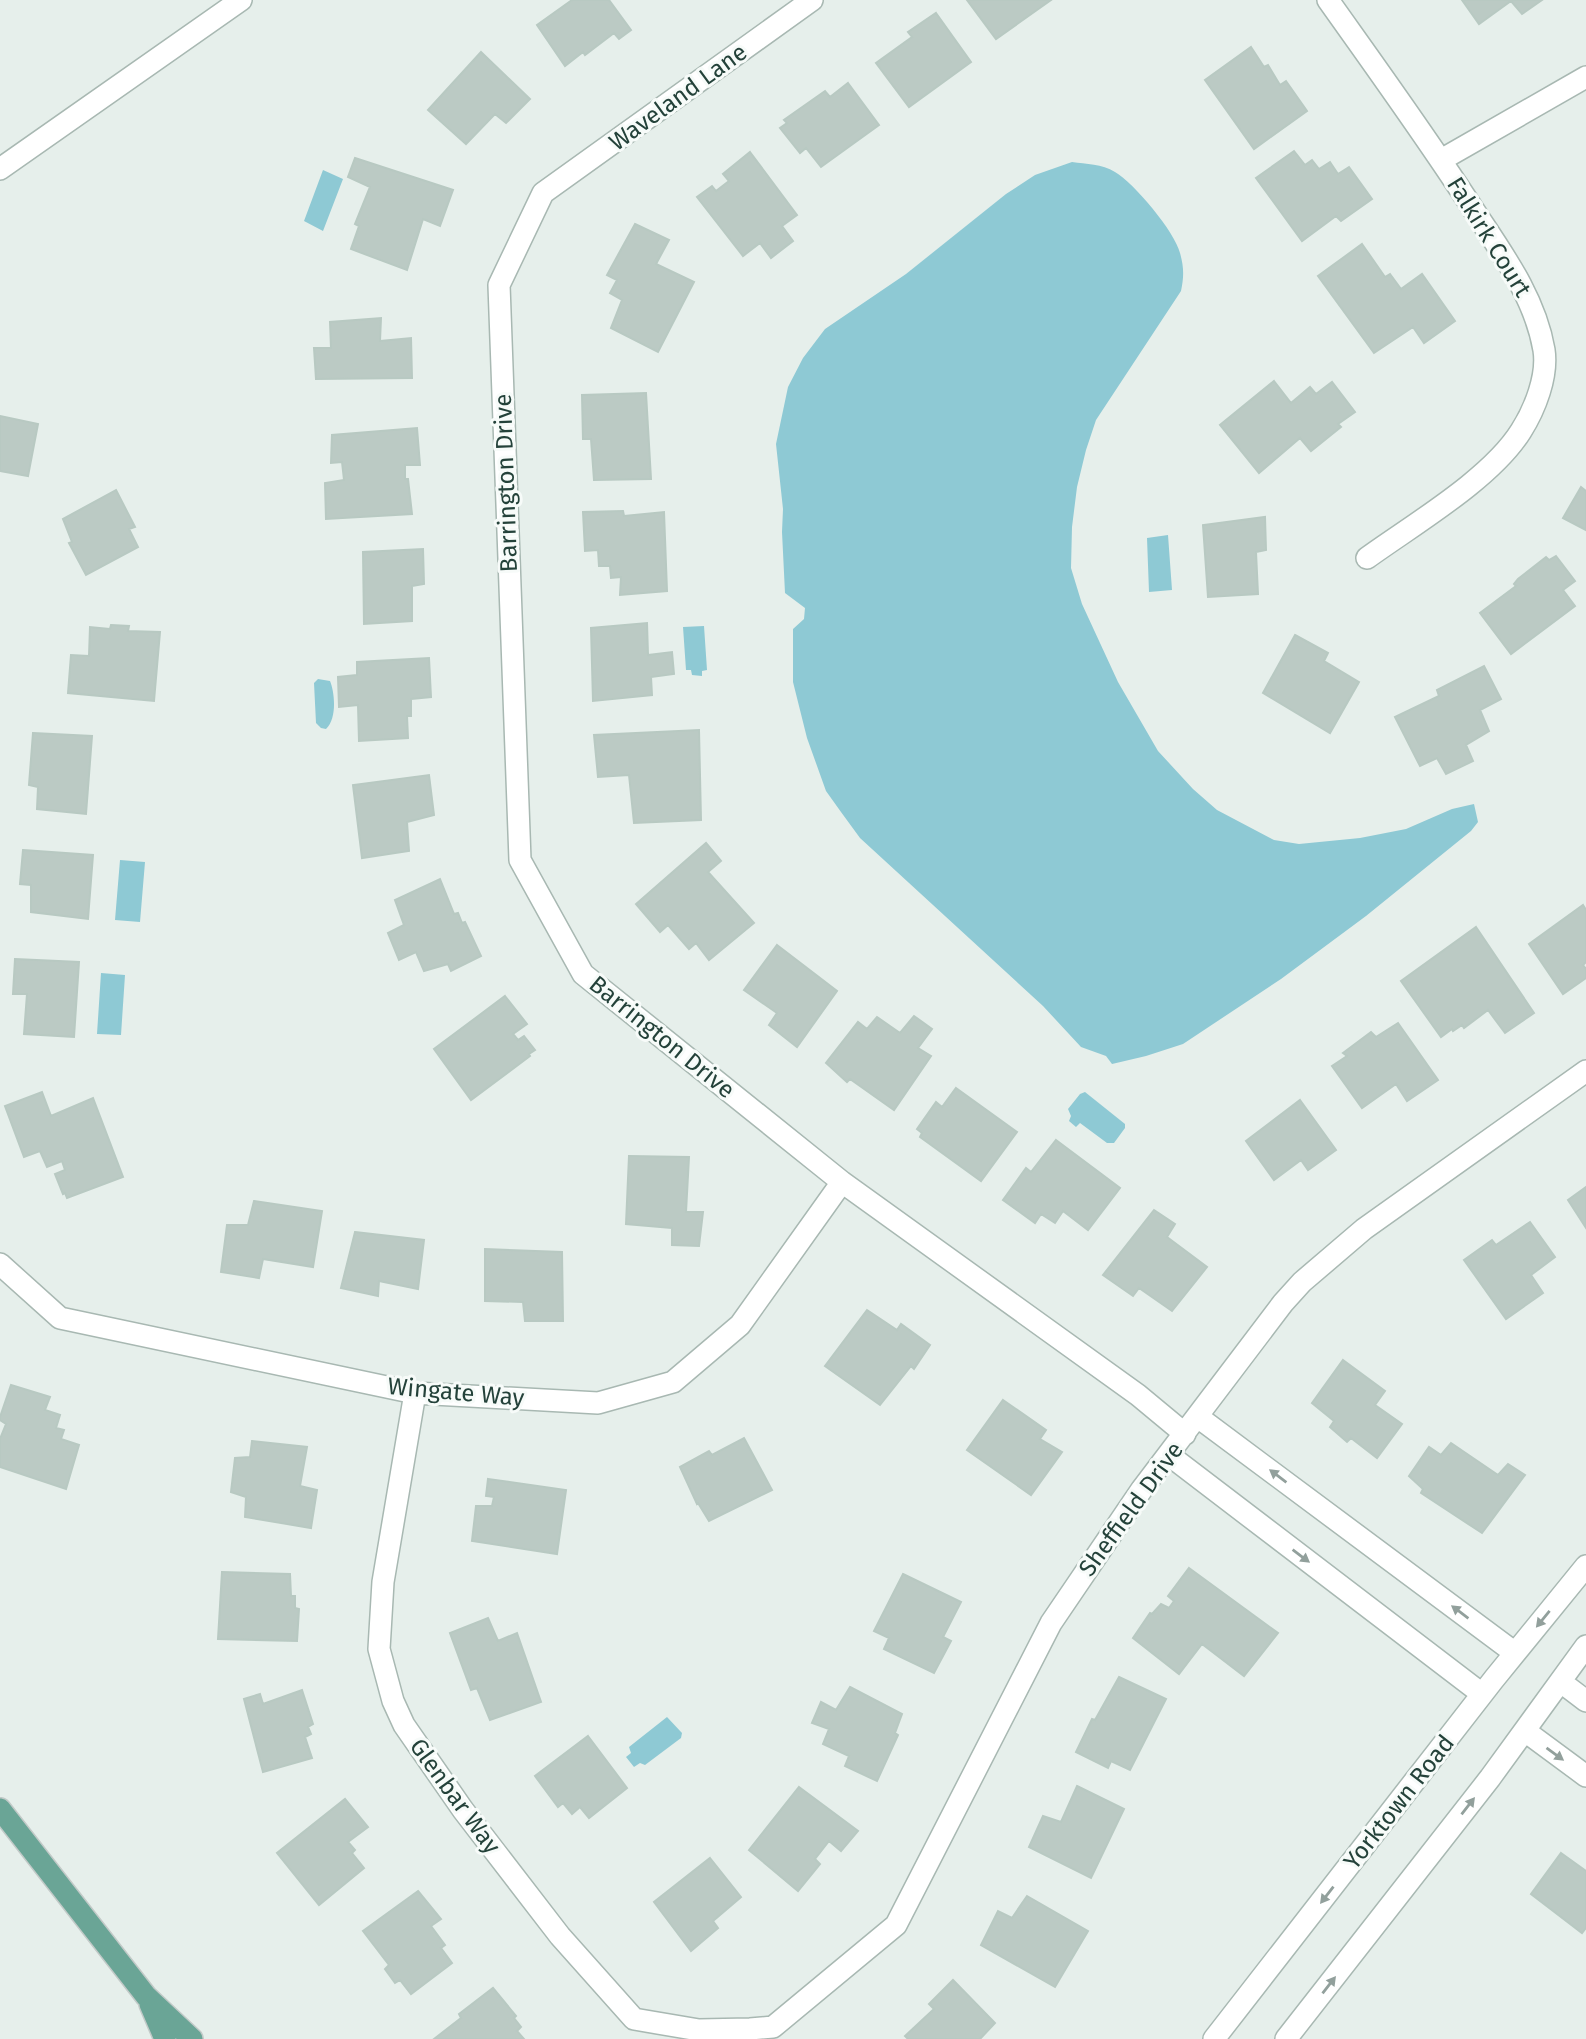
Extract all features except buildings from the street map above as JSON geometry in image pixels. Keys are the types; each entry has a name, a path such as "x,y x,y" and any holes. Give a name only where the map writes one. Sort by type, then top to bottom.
{"main road":[{"path":"0,1808 146,1996 192,2039"},
{"path":"146,1996 164,2039"}],"street":[{"path":"0,169 241,0"},
{"name":"Waveland Lane","path":"543,193 812,0"},
{"name":"Falkirk Court","path":"1328,0 1441,160 1513,270 1532,307 1545,354 1543,375 1531,414 1493,465 1367,558"},
{"path":"1441,160 1586,78"},
{"name":"Barrington Drive","path":"543,193 499,285 520,860 583,974 842,1182 1138,1395 1185,1434"},
{"name":"Sheffield Drive","path":"773,2027 896,1925 1051,1623 1142,1489 1263,1328 1302,1282 1364,1229 1586,1071"},
{"name":"Wingate Way","path":"0,1264 61,1318 415,1393 598,1403 673,1382 740,1325 842,1182"},
{"name":"Glenbar Way","path":"415,1393 380,1614 379,1649 393,1700 404,1726 463,1810 634,2029 749,2034 773,2027"},
{"path":"1198,1417 1515,1653"},
{"path":"1169,1455 1482,1694"},
{"name":"Yorktown Road","path":"1214,2039 1482,1694 1586,1566"},
{"path":"1286,2039 1525,1731 1586,1646"},
{"path":"1561,1682 1586,1701"},
{"path":"1525,1731 1586,1776"}],"water":[{"path":"1072,162 1110,169 1132,186 1170,233 1177,244 1182,263 1181,291 1096,420 1077,487 1072,527 1071,568 1082,604 1118,682 1158,751 1193,789 1217,810 1274,840 1299,844 1360,838 1406,829 1452,809 1474,804 1478,822 1471,831 1366,916 1281,979 1183,1044 1112,1064 1106,1056 1081,1047 1043,1006 860,838 826,791 807,738 793,682 793,629 804,619 805,608 785,593 783,509 776,444 788,387 803,358 825,329 906,274 1006,194 1035,175"},
{"path":"323,170 343,179 323,231 304,221"},
{"path":"1168,535 1172,590 1149,592 1147,538"},
{"path":"704,626 707,670 702,671 702,676 692,675 691,670 686,670 683,627"},
{"path":"318,679 330,681 333,692 332,719 326,729 316,723 314,683"},
{"path":"120,860 145,862 140,922 115,920"},
{"path":"101,973 125,975 121,1035 97,1034"},
{"path":"1085,1092 1125,1124 1114,1143 1107,1143 1080,1123 1076,1127 1069,1121 1071,1116 1068,1109 1080,1094"},
{"path":"667,1717 682,1733 681,1738 645,1765 640,1763 634,1767 626,1757 631,1753 629,1747"}]}
